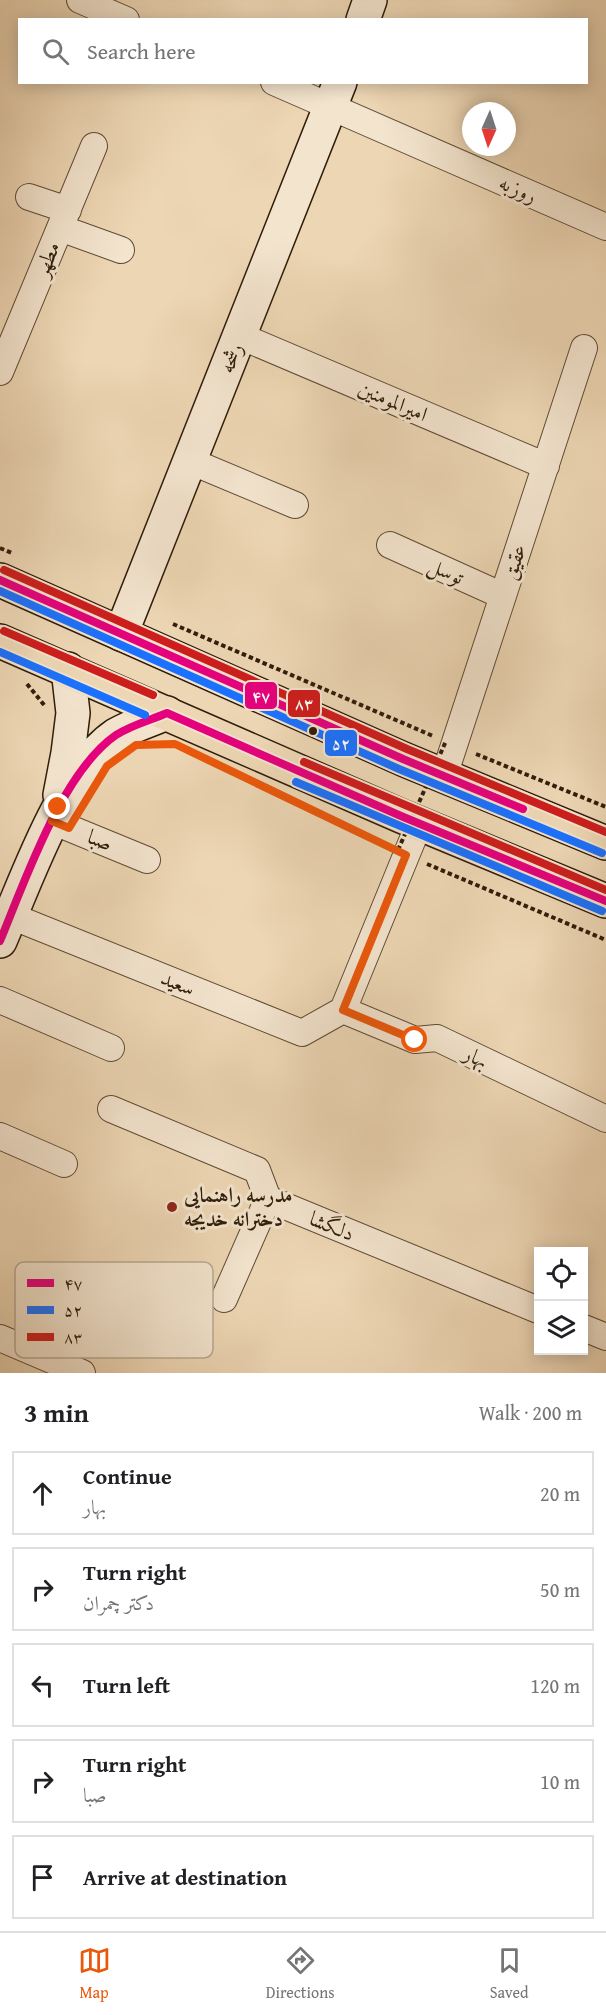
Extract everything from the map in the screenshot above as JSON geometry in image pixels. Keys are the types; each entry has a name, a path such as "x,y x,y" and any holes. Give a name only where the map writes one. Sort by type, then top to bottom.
{"main road":[{"path":"0,580 126,620 444,776 606,843"},
{"path":"0,641 419,824 606,901"}],"street":[{"path":"80,0 121,18"},
{"path":"364,18 370,0"},
{"name":"روزبه","path":"284,84 336,95 606,227"},
{"name":"رشحه","path":"126,620 336,95"},
{"name":"مطهر","path":"0,372 94,146"},
{"path":"29,197 121,250"},
{"name":"امیرالمومنین","path":"240,336 546,466"},
{"name":"عقیق","path":"444,776 445,741 503,596 584,348"},
{"path":"190,461 295,505"},
{"name":"توسل","path":"390,545 503,596"},
{"path":"55,814 68,753 73,712 68,669"},
{"path":"5,928 55,814 92,757 117,735 167,713"},
{"name":"صبا","path":"55,814 147,860"},
{"path":"343,1010 402,852 419,824"},
{"name":"سعید","path":"5,928 302,1033 343,1010"},
{"path":"0,1000 111,1048"},
{"name":"بهار","path":"343,1010 415,1040 437,1038 606,1119"},
{"path":"111,1109 256,1170 268,1199 225,1299"},
{"path":"0,1136 63,1164"},
{"name":"دلگشا","path":"268,1199 534,1308"},
{"path":"588,1330 606,1337"},
{"path":"0,1338 15,1344"},
{"path":"47,1358 82,1373"}],"path":[{"path":"126,620 445,741 606,807"},
{"path":"402,852 445,741"},
{"path":"311,809 402,852 606,940"}],"transit line":[{"name":"۸۳","path":"4,570 407,749 606,832"},
{"name":"۴۷","path":"0,580 403,759 523,809"},
{"name":"۵۲","path":"0,591 399,769 602,853"},
{"name":"۸۳","path":"4,631 153,695"},
{"name":"۵۲","path":"0,652 145,715"},
{"name":"۴۷","path":"0,941 47,829 79,774 97,752 116,735 167,713 401,816 606,901"},
{"name":"۸۳","path":"304,762 606,890"},
{"name":"۵۲","path":"296,782 602,911"}],"place":[{"name":"مدرسه راهنمایی دخترانه خدیجه","path":"172,1207"}],"route":[{"path":"58,807 52,821 69,828 107,766 136,745 175,744 406,855 343,1010 415,1040"}]}
